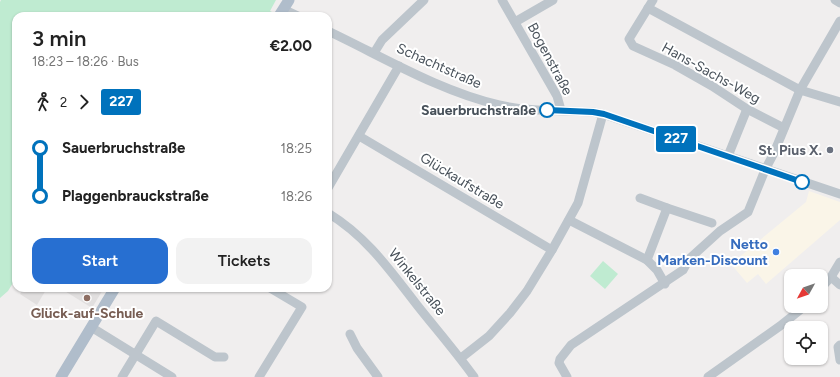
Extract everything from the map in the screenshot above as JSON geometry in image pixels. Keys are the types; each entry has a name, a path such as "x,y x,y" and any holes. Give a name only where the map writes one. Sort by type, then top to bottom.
{"main road":[{"path":"61,377 113,292"}],"street":[{"path":"374,53 382,40 424,0"},
{"name":"Bogenstraße","path":"502,0 557,96 560,110"},
{"name":"Bogenstraße","path":"515,22 553,0"},
{"path":"835,0 840,3"},
{"path":"650,4 800,90 840,102"},
{"name":"Hans-Sachs-Weg","path":"650,4 629,39 635,49 675,65 784,128"},
{"path":"567,377 559,363 560,359 571,346 665,284 683,270 689,259 720,231 748,212 800,90 840,21"},
{"name":"Schachtstraße","path":"332,32 400,66 472,98 524,109 593,112 604,114 765,170 840,194"},
{"path":"332,181 400,66"},
{"path":"728,156 747,108"},
{"path":"461,358 489,336 510,313 527,291 552,250 578,203 604,114"},
{"name":"Glückaufstraße","path":"359,136 552,250"},
{"path":"640,198 712,223"},
{"path":"647,260 667,208"},
{"name":"Winkelstraße","path":"332,216 345,224 366,242 388,267 461,358 474,377"},
{"path":"569,220 647,260 657,270 665,284"},
{"path":"828,280 840,262"},
{"path":"831,277 840,284"},
{"path":"259,377 302,307 277,292"},
{"path":"708,377 796,313"},
{"path":"122,377 156,321 215,356 224,357"},
{"path":"91,328 172,377"},
{"path":"350,334 357,348 378,377"},
{"path":"839,346 840,360"},
{"path":"349,354 357,348"}],"shaded area":[{"path":"809,191 840,202 840,220 766,284 758,274 747,283 731,264 806,202"},
{"name":"Glück-auf-Schule","path":"21,292 45,292 37,305 20,294"},
{"name":"Glück-auf-Schule","path":"66,292 102,292 92,308"}],"green space":[{"path":"1,0 276,0 270,11 272,12 12,12 12,284 8,291 0,298"},
{"path":"603,261 618,274 605,289 590,276"}],"bus line":[{"name":"227","path":"547,110 593,112 604,114 802,182"}],"place":[{"name":"Sauerbruchstraße","path":"547,110"},
{"name":"St. Pius X.","path":"830,150"},
{"name":"Netto Marken-Discount","path":"776,252"},
{"name":"Glück-auf-Schule","path":"87,298"}]}
